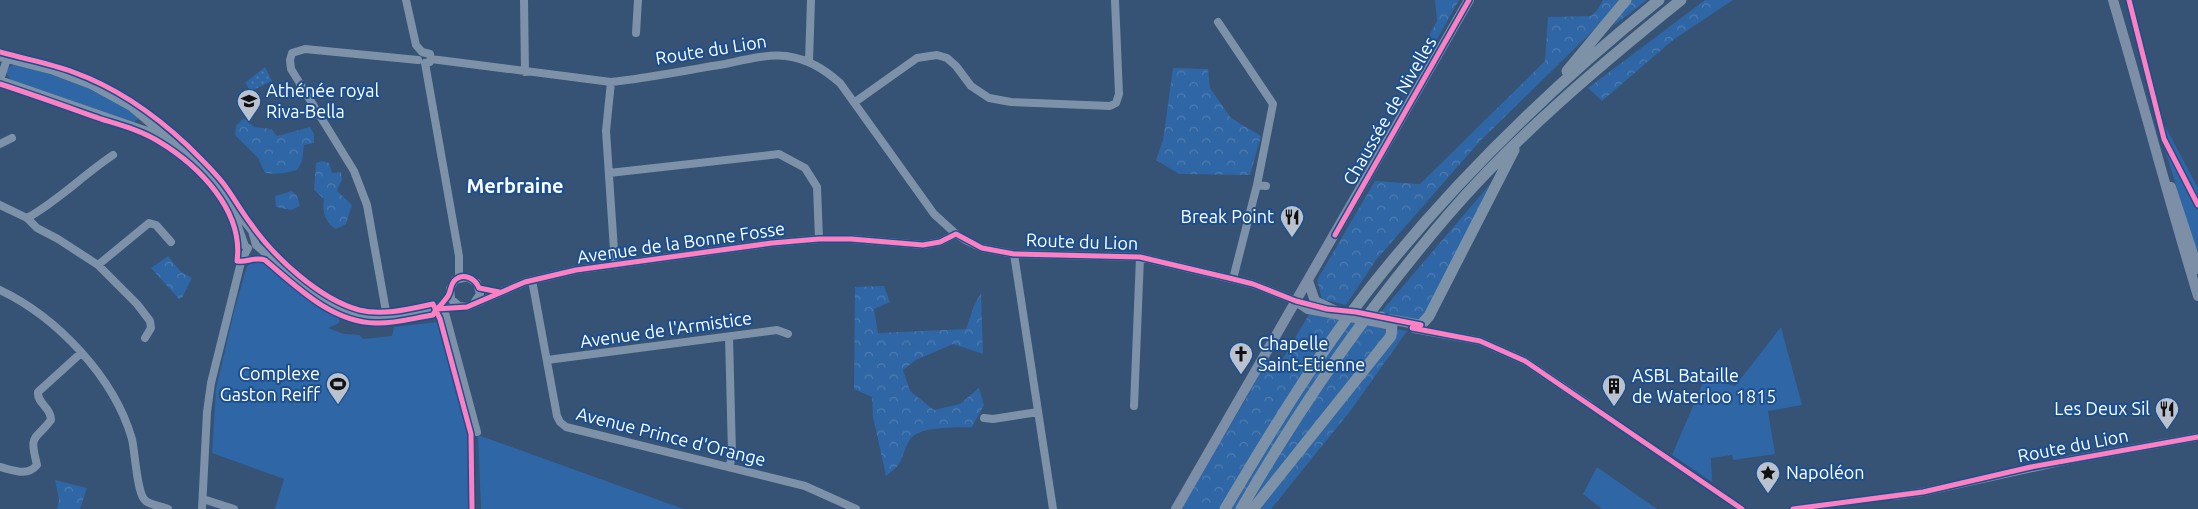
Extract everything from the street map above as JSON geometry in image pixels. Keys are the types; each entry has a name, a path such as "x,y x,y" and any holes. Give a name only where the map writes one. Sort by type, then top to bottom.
{"highway":[{"path":"1564,80 1568,68 1626,0"},
{"path":"1225,509 1315,364 1370,289 1439,204 1509,132 1564,80 1659,0"},
{"path":"1241,509 1280,441 1315,388 1380,298 1448,214 1564,97 1681,0"},
{"path":"1417,327 1429,316 1518,142"},
{"path":"1253,509 1391,336 1387,321"}],"main road":[{"name":"Chaussée de Nivelles","path":"1176,509 1469,0"},
{"path":"2112,0 2158,152 2172,213 2198,296"},
{"path":"2158,152 2179,205 2198,269"},
{"name":"Route du Lion","path":"1308,280 1315,301 1329,311"},
{"name":"Route du Lion","path":"1296,301 1308,309 1417,327"}],"street":[{"path":"406,0 416,44 422,52 430,54 425,61 463,277"},
{"path":"524,0 525,72"},
{"path":"636,33 638,0"},
{"path":"809,62 811,0"},
{"path":"855,102 917,58 932,55 947,58 956,66 971,86 989,98 1011,102 1110,106 1116,103 1118,94 1115,0"},
{"path":"1218,22 1273,104 1257,185 1234,278"},
{"name":"Route du Lion","path":"387,317 367,204 354,171 291,69 290,60 292,53 305,49 611,82 639,79 762,57 784,56 809,62 825,70 840,83 934,214 956,234 982,248 1014,254 1140,257 1234,278 1296,301"},
{"path":"422,52 417,56 425,61"},
{"path":"164,136 0,80 4,58 51,70 91,85 132,106 201,167 240,213 254,236 256,245 306,288 330,304 358,315 387,317 459,306 467,307 478,299 480,288"},
{"path":"611,82 606,132 615,265"},
{"path":"0,144 12,138"},
{"path":"609,173 778,154 804,168 817,187 819,239"},
{"path":"27,218 42,210 92,169 113,155"},
{"path":"1257,185 1266,186"},
{"path":"230,202 245,246 248,248"},
{"path":"1,206 27,218 37,228 98,265 147,316 151,328 145,338"},
{"path":"98,265 149,223 156,225 171,242"},
{"name":"Avenue de la Bonne Fosse","path":"474,303 532,280 559,273 772,243 819,239 924,245 940,242 956,234"},
{"path":"244,239 254,236"},
{"path":"248,248 254,248 256,245"},
{"path":"202,509 207,412 211,383 242,262 248,248"},
{"path":"1014,254 1053,509"},
{"path":"1134,406 1140,257"},
{"path":"477,432 441,309 450,294 452,284 463,277 473,279 480,288 502,292"},
{"name":"Avenue Prince d'Orange","path":"532,280 557,416 560,422 566,426 805,486 856,509"},
{"path":"0,290 32,308 48,320 81,353 120,410 131,438 136,459 139,488 144,499 168,509"},
{"path":"450,294 451,299 459,306"},
{"name":"Route du Lion","path":"1417,327 1480,342 1524,361 1590,405"},
{"name":"Avenue de l'Armistice","path":"547,360 777,330 788,334"},
{"path":"729,336 732,453 730,466"},
{"path":"0,466 25,472 33,470 37,465 32,448 34,436 51,420 50,412 40,401 38,392 81,353"},
{"path":"984,418 993,419 1038,412"},
{"name":"Route du Lion","path":"1894,496 1923,492 2069,460 2198,437"},
{"path":"203,499 234,509"}],"green space":[{"path":"1435,0 1459,0 1413,83 1408,75 1437,21"},
{"path":"1603,0 1618,0 1604,20 1480,141 1376,260 1346,305 1322,299 1317,280 1375,181 1420,184 1545,61 1548,17 1591,16"},
{"path":"1628,0 1647,0 1613,26"},
{"path":"1705,0 1733,0 1673,40 1602,101 1588,88"},
{"path":"15,64 93,89 137,114 138,119 134,122 11,80 6,73 9,67"},
{"path":"265,67 272,81 251,91 245,83"},
{"path":"1173,68 1208,69 1210,88 1231,118 1261,136 1250,175 1179,174 1156,160 1163,140"},
{"path":"244,118 254,127 271,129 277,136 310,127 314,134 314,143 304,145 302,161 297,170 273,174 265,173 258,158 235,135 236,126"},
{"path":"2165,126 2198,188 2198,257 2159,130"},
{"path":"322,161 329,163 332,173 341,172 342,179 337,191 352,205 346,224 336,229 325,216 323,208 324,199 314,190 316,163"},
{"path":"1497,176 1421,321 1381,312"},
{"path":"292,191 297,196 300,206 291,210 276,207 275,196"},
{"path":"168,256 181,272 192,278 182,298 179,299 151,268"},
{"name":"Complexe Gaston Reiff","path":"262,260 315,304 339,317 339,323 328,328 344,334 360,335 363,339 392,336 394,327 437,322 467,426 471,509 275,509 284,479 212,453 216,389 234,311 247,266 253,261"},
{"path":"884,286 890,302 874,309 878,333 966,329 981,293 983,354 953,344 916,360 903,370 910,391 934,410 960,404 979,388 984,405 972,427 938,428 920,432 914,436 909,441 899,463 886,476 873,417 872,397 854,389 855,287"},
{"path":"1310,313 1407,331 1351,410 1271,509 1180,509 1247,397 1267,358 1279,365"},
{"path":"1781,327 1802,405 1768,411 1775,454 1733,460 1732,455 1711,458 1712,482 1672,455 1705,378 1735,386"},
{"path":"478,435 681,508 683,509 481,509"},
{"path":"1597,467 1657,509 1602,509 1583,494"},
{"path":"55,480 87,488 80,509 57,509 59,500"}],"cycle path":[{"path":"1335,235 1469,0"},
{"path":"2129,0 2164,139 2198,205"},
{"path":"0,52 55,66 89,78 148,112 187,145 214,173 272,250 313,287 328,297 368,312 396,311 433,304 440,319 471,434 472,509"},
{"path":"0,84 137,131 151,137 173,151 202,176 226,207 233,224 237,242 237,261 265,260 315,301 329,309 359,321 375,323 397,322 433,315 436,309"},
{"path":"436,309 467,307 525,282 576,270 772,243 819,239 851,239 923,245 940,242 956,234 982,248 1014,254 1140,257 1253,284 1296,301 1327,309 1356,312 1421,325"},
{"path":"438,308 448,296 457,278 468,277 475,281 479,288 499,292"},
{"path":"1412,328 1480,341 1525,361 1742,509"},
{"path":"1793,509 1923,492 2031,467 2198,437"}],"place":[{"name":"Athénée royal Riva-Bella","path":"249,122"},
{"name":"Break Point","path":"1292,238"},
{"name":"Chapelle Saint-Etienne","path":"1241,375"},
{"name":"Complexe Gaston Reiff","path":"338,405"},
{"name":"ASBL Bataille de Waterloo 1815","path":"1614,407"},
{"name":"Les Deux Sil","path":"2167,430"},
{"name":"Napoléon","path":"1768,494"}],"district":[{"name":"Merbraine","path":"515,186"}]}
